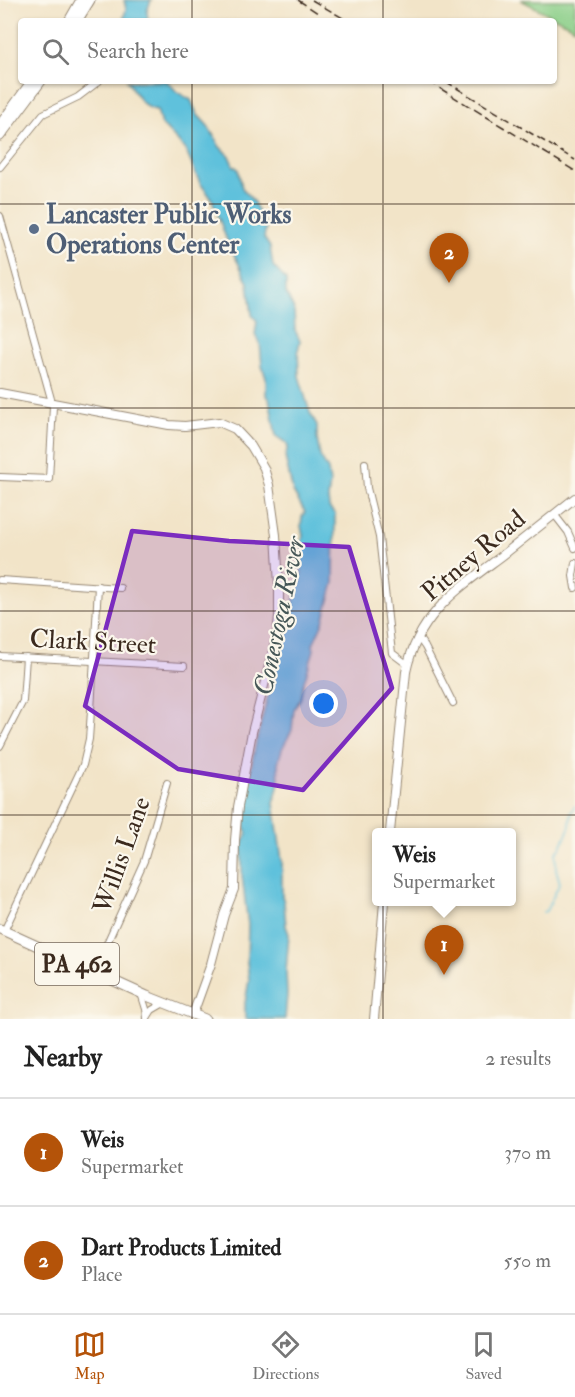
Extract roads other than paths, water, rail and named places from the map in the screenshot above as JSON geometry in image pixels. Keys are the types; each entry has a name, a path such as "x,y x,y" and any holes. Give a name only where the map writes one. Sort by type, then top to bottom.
{"main road":[{"path":"71,18 81,0"},
{"path":"79,18 90,0"},
{"path":"0,125 30,84"},
{"path":"0,136 39,84"},
{"name":"Pitney Road","path":"390,828 402,704 408,665 418,637 445,600 575,498"},
{"path":"374,1019 384,906"},
{"name":"PA 462","path":"2,930 141,993 205,1019"}],"street":[{"path":"0,167 42,114 82,94 95,84"},
{"path":"0,216 52,403 49,479 0,477"},
{"path":"0,393 170,425 185,426 219,422 232,427 246,440 264,468 269,484 278,555 279,616 252,732 238,807 234,889 224,915 212,964 193,1014"},
{"path":"366,463 367,488 379,537 392,653 408,665"},
{"path":"554,514 568,532 575,548"},
{"path":"575,563 573,576 575,588"},
{"path":"0,580 120,588"},
{"path":"2,930 83,765 89,739 98,586"},
{"path":"418,637 453,703"},
{"name":"Clark Street","path":"0,656 184,666"},
{"path":"0,746 23,701 26,657"},
{"name":"Willis Lane","path":"94,972 144,861 167,783"},
{"path":"141,993 146,1009 146,1019"},
{"path":"146,1019 152,1010 164,1003"}],"water":[{"path":"124,0 151,0 147,11 148,18 124,18 126,9"},
{"path":"129,84 170,84 177,92 191,100 197,114 238,169 242,188 253,201 266,226 264,238 270,247 273,266 286,280 286,293 294,310 295,330 300,341 299,376 310,413 317,425 320,456 328,470 329,508 335,514 334,583 323,622 313,644 314,650 301,698 294,709 292,730 278,763 279,782 274,803 282,861 282,896 289,934 285,1019 245,1019 249,980 248,925 242,876 242,847 247,833 243,820 256,742 280,652 288,634 294,599 301,580 303,536 301,526 305,512 293,492 285,457 288,447 276,436 269,398 266,395 266,378 262,366 260,343 255,335 257,321 252,315 248,283 226,238 212,199 200,183 185,149 161,124 157,110 151,109 136,95"}],"waterway":[{"path":"543,912 546,911 560,883 556,869 556,853 570,826 571,813 575,806"}],"railway":[{"path":"298,0 318,13"},
{"path":"312,0 343,18"},
{"path":"433,84 575,171"},
{"path":"450,84 575,160"}],"place":[{"name":"Lancaster Public Works Operations Center","path":"34,229"},
{"name":"Dart Products Limited","path":"449,283"},
{"name":"Weis","path":"444,975"}],"water label":[{"name":"Conestoga River","path":"279,616"}]}
